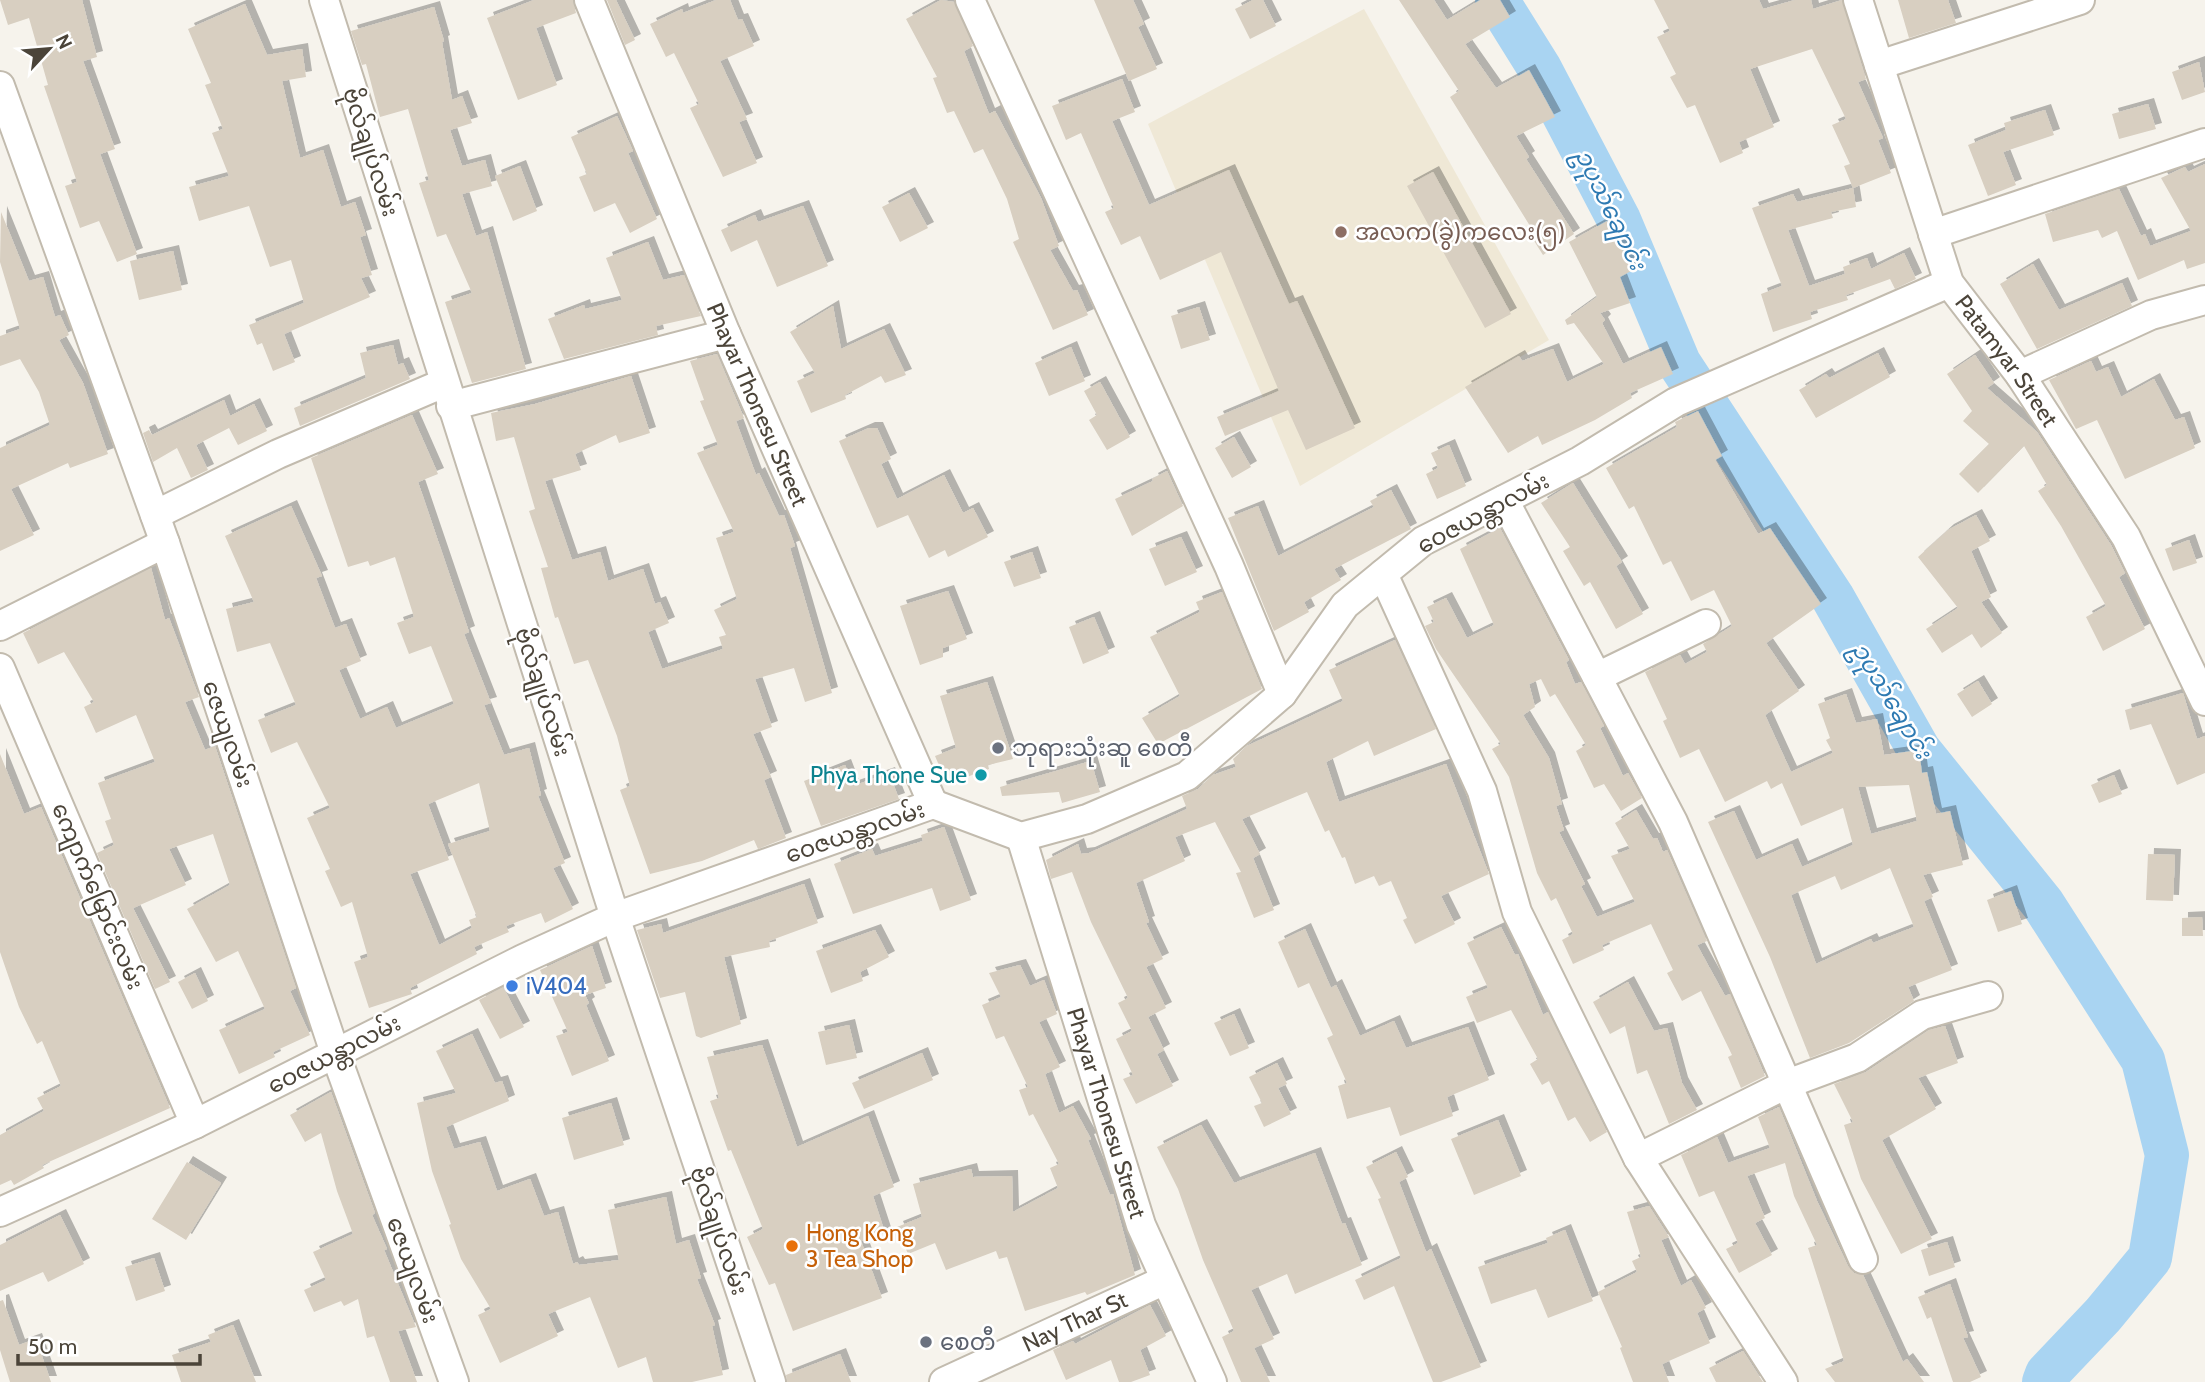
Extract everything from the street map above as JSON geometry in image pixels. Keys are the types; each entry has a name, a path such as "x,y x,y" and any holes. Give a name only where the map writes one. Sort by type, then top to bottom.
{"street":[{"name":"ဗိုလ်ချုပ်လမ်း","path":"324,0 615,916 771,1382"},
{"name":"Phayar Thonesu Street","path":"589,0 726,334 933,804"},
{"path":"970,0 1229,566 1282,694"},
{"name":"Patamyar Street","path":"1858,0 1949,283 2020,375 2126,537 2205,701"},
{"path":"1879,65 2080,0"},
{"name":"ဇေယျလမ်း","path":"0,86 165,543 335,1053 454,1382"},
{"path":"1933,234 2205,144"},
{"name":"ဝေဇယန္တာလမ်း","path":"0,1212 195,1124 615,916 933,804 1021,837 1087,818 1187,776 1282,694 1345,605 1423,541 1580,461 1676,402 1949,283"},
{"path":"2020,375 2151,315 2205,300"},
{"path":"155,515 278,454 448,395 726,334"},
{"path":"1504,499 1673,822 1863,1259"},
{"path":"0,626 165,543"},
{"path":"1383,574 1482,792 1517,912 1638,1158 1783,1382"},
{"path":"1597,677 1706,625"},
{"name":"ကျောက်မြောင်းလမ်း","path":"0,668 195,1124"},
{"name":"Phayar Thonesu Street","path":"1021,837 1141,1224 1212,1382"},
{"path":"1638,1158 1787,1084 1857,1058 1922,1015 1988,996"},
{"name":"Nay Thar St","path":"944,1382 1166,1280"}],"shaded area":[{"name":"အလက(ခွဲ)ကလေး(၅)","path":"1364,9 1549,340 1300,486 1148,124"}],"building":[{"path":"0,0 82,0 97,57 83,61 115,149 100,154 137,254 117,262 99,221 80,228 65,186 77,182 44,86 48,85 29,18 8,25"},
{"path":"534,0 573,0 576,13 536,28 557,85 518,100 487,18"},
{"path":"607,0 616,0 635,40 625,45"},
{"path":"716,0 730,0 738,20 742,19 754,46 720,61 747,119 739,122 757,163 723,177 690,108 699,104 674,53 666,57 650,24 682,9 683,13"},
{"path":"941,0 954,2 973,46 964,51 989,114 995,111 1041,198 1059,246 1050,250 1073,291 1077,290 1088,315 1053,330 1013,242 1019,239 1007,199 983,149 974,153 954,111 947,113 933,78 937,77 906,19"},
{"path":"1094,0 1133,0 1144,24 1138,27 1157,69 1129,81"},
{"path":"1253,0 1263,0 1276,26 1250,39 1235,9"},
{"path":"1399,0 1434,0 1447,20 1480,0 1500,0 1510,17 1465,44 1496,88 1529,70 1555,117 1516,136 1529,157 1526,159 1574,234 1543,255 1531,236 1535,234 1450,97 1459,91"},
{"path":"1654,0 1759,0 1763,9 1795,0 1811,0 1813,9 1842,0 1866,79 1858,82 1883,138 1878,140 1891,173 1853,188 1844,166 1850,164 1832,125 1846,119 1812,49 1750,69 1774,127 1739,142 1743,153 1720,163 1695,105 1687,108 1670,77 1676,74 1657,37 1670,31"},
{"path":"1898,0 1948,0 1956,23 1909,38"},
{"path":"245,4 267,55 302,49 306,77 282,81 300,158 323,150 341,207 355,202 366,235 360,237 372,275 361,278 370,297 284,334 295,362 273,371 262,343 257,345 249,325 304,303 291,260 270,267 249,206 199,221 189,187 229,176 212,133 223,129 205,85 211,83 188,29"},
{"path":"434,7 444,41 442,42 452,100 462,96 472,123 450,130 462,166 485,160 492,186 462,194 476,236 487,232 526,369 472,383 445,302 472,293 446,234 437,237 419,183 429,180 408,109 380,117 366,64 362,65 351,31"},
{"path":"2199,62 2205,92 2182,100 2172,72"},
{"path":"1122,79 1135,112 1112,121 1149,205 1229,170 1289,304 1297,301 1355,428 1306,450 1288,410 1225,436 1217,417 1279,391 1221,252 1160,280 1140,236 1121,245 1105,212 1114,208 1081,133 1066,140 1052,106"},
{"path":"2148,104 2156,129 2119,139 2112,114"},
{"path":"2045,110 2054,135 2003,152 2016,185 1988,196 1968,145 2006,130 2004,123"},
{"path":"617,116 633,151 628,153 657,219 630,233 615,203 594,212 579,177 587,174 571,137"},
{"path":"2205,164 2205,263 2187,269 2184,260 2138,280 2117,231 2102,238 2098,230 2053,242 2045,214 2119,189 2141,236 2145,234 2150,246 2191,231 2161,178 2185,167 2188,172"},
{"path":"520,166 537,211 513,221 495,176"},
{"path":"1433,172 1511,314 1485,328 1407,186"},
{"path":"1853,188 1856,207 1831,212 1833,218 1788,230 1809,286 1845,274 1843,267 1867,258 1871,269 1904,253 1916,279 1895,289 1890,279 1846,295 1848,300 1810,312 1812,319 1773,332 1761,294 1782,286 1752,208 1793,194 1797,202"},
{"path":"909,193 928,228 900,242 882,207"},
{"path":"803,206 828,266 777,287 757,240 731,252 721,230 755,215 758,222"},
{"path":"1,212 29,281 43,277 55,317 60,315 69,335 59,340 83,383 108,454 70,468 68,463 11,489 34,535 0,551 0,448 50,425 39,392 20,359 0,366 0,336 20,329 0,262"},
{"path":"1607,221 1633,270 1620,277 1630,303 1600,313 1605,320 1602,323 1623,364 1661,347 1673,374 1630,393 1632,398 1595,420 1542,445 1538,436 1508,453 1465,387 1519,356 1522,361 1553,349 1567,382 1604,364 1574,323 1567,325 1565,320 1597,297 1569,242"},
{"path":"648,242 663,280 684,275 701,316 656,326 658,335 564,359 548,319 584,305 585,309 622,300 606,258"},
{"path":"173,251 182,290 139,300 130,261"},
{"path":"2033,264 2059,310 2122,283 2132,306 2037,349 2000,284"},
{"path":"833,306 841,349 884,329 906,375 885,383 881,376 845,395 846,399 811,413 797,381 815,373 790,332"},
{"path":"1199,307 1210,340 1181,349 1171,316"},
{"path":"393,345 398,365 403,363 410,379 300,426 294,408 366,378 360,353"},
{"path":"1071,347 1085,381 1049,396 1035,363"},
{"path":"1878,353 1890,377 1816,418 1799,390 1826,374 1829,378"},
{"path":"717,354 744,418 736,421 756,475 759,473 779,516 784,515 795,546 790,548 832,693 805,702 794,668 755,679 772,727 753,734 771,777 764,780 786,838 758,849 754,840 702,861 650,874 620,790 630,786 617,736 588,660 574,664 558,617 555,618 541,568 548,567 529,511 535,509 514,437 496,441 491,413 535,404 631,376 650,433 619,443 616,435 575,454 581,470 545,481 572,560 600,552 608,581 643,569 655,604 660,602 669,623 648,632 662,669 723,649 719,637 726,635 714,610 737,599 716,538 734,532 697,453 718,445 700,401 704,400 690,361"},
{"path":"1975,355 1994,383 1987,388 2037,432 2111,545 2125,573 2119,577 2145,629 2103,651 2086,617 2106,606 2038,491 2047,485 2024,446 1978,493 1959,474 1989,444 1963,421 1972,411 1947,374"},
{"path":"2091,361 2096,372 2108,367 2121,397 2154,379 2175,420 2184,417 2195,448 2125,479 2097,420 2076,429 2049,380"},
{"path":"1100,382 1130,437 1107,450 1089,420 1097,415 1084,391"},
{"path":"224,400 230,416 254,404 267,431 238,445 229,428 196,445 208,470 191,478 177,448 153,462 143,433 149,430 152,435"},
{"path":"1698,411 1722,456 1715,460 1758,534 1770,528 1821,604 1766,643 1799,691 1765,715 1791,772 1833,753 1826,740 1830,738 1818,704 1846,694 1856,723 1877,719 1884,755 1919,750 1922,773 1927,772 1936,814 1950,811 1963,865 1923,875 1933,897 1924,901 1952,970 1908,987 1914,1001 1849,1043 1810,1058 1770,957 1708,822 1734,811 1756,860 1792,844 1802,867 1853,845 1843,808 1801,826 1782,783 1771,789 1767,781 1725,802 1699,749 1680,758 1663,721 1667,719 1645,672 1680,655 1685,664 1707,652 1703,644 1732,626 1714,590 1691,601 1671,561 1663,565 1634,506 1629,509 1606,468 1677,427 1675,422","holes":["1909,785 1917,821 1871,834 1858,787","1890,868 1914,927 1873,943 1871,939 1816,964 1791,895 1835,876 1841,890"]},
{"path":"412,415 438,474 418,482 469,632 464,634 491,703 484,705 504,755 529,748 541,795 538,796 565,863 553,868 573,909 545,923 541,913 506,926 509,932 474,947 477,954 410,988 412,994 369,1008 354,962 368,957 352,902 341,907 325,871 330,869 307,818 330,808 297,742 271,753 258,720 296,705 270,643 237,652 226,609 254,602 225,536 291,506 322,576 316,578 335,628 346,624 361,661 339,670 360,719 387,707 396,728 454,704 431,646 409,654 397,623 414,617 395,557 370,566 368,561 348,567 311,458","holes":["479,783 490,831 448,844 477,917 469,920 472,928 439,945 410,874 449,860 428,804"]},
{"path":"869,428 877,428 891,459 881,464 897,499 944,475 963,513 973,508 988,537 948,557 945,550 929,558 908,515 877,528 839,441"},
{"path":"1234,437 1251,467 1232,478 1215,448"},
{"path":"1449,445 1466,486 1437,499 1426,474 1438,468 1431,453"},
{"path":"1167,471 1183,506 1132,536 1115,499 1153,481 1152,479"},
{"path":"1573,483 1622,562 1616,566 1643,614 1616,629 1590,582 1584,586 1563,551 1570,547 1541,503"},
{"path":"1391,490 1411,529 1334,569 1341,580 1304,602 1309,612 1274,631 1228,518 1258,506 1278,556 1374,507 1370,501"},
{"path":"1976,515 1990,541 1971,551 1991,597 1981,602 2002,633 1981,648 1972,634 1942,653 1926,629 1958,608 1918,557 1948,530"},
{"path":"1500,528 1569,660 1566,662 1575,684 1581,682 1604,726 1600,728 1623,776 1628,773 1642,798 1621,811 1604,784 1594,788 1576,751 1586,745 1555,694 1550,697 1541,679 1529,684 1535,707 1523,715 1549,758 1562,804 1556,806 1564,830 1559,832 1585,884 1581,886 1597,917 1635,902 1611,856 1630,849 1615,823 1636,810 1653,839 1657,838 1663,852 1667,850 1707,941 1697,945 1725,996 1730,994 1765,1076 1741,1088 1728,1057 1732,1055 1701,991 1682,1001 1667,973 1673,970 1651,924 1602,945 1604,950 1573,964 1562,940 1573,934 1556,898 1551,901 1537,873 1509,777 1492,749 1501,744 1436,649 1425,626 1434,622 1427,607 1446,598 1467,638 1494,625 1460,549"},
{"path":"1181,537 1197,572 1165,586 1149,549"},
{"path":"2189,540 2197,563 2173,571 2165,549"},
{"path":"1032,552 1041,578 1014,587 1004,562"},
{"path":"151,568 165,620 169,618 199,697 185,702 205,750 215,746 296,988 290,991 310,1035 273,1052 275,1057 239,1074 219,1030 265,1009 238,951 216,962 187,909 230,885 213,834 169,849 186,885 133,908 170,982 155,989 97,853 114,845 105,821 111,819 98,783 155,762 136,715 96,733 84,707 94,702 64,652 38,664 23,633"},
{"path":"948,591 967,639 943,648 943,657 920,665 900,606"},
{"path":"1222,592 1262,689 1158,744 1142,718 1180,696 1150,637 1200,612 1196,602"},
{"path":"1094,617 1109,653 1083,664 1069,627"},
{"path":"1395,640 1436,729 1374,756 1368,741 1326,762 1339,802 1446,764 1489,874 1441,896 1455,924 1415,944 1403,920 1407,918 1391,881 1379,886 1374,876 1355,884 1345,857 1342,858 1329,830 1325,832 1307,792 1242,819 1260,854 1253,858 1274,910 1254,918 1236,873 1241,872 1215,822 1175,837 1185,861 1136,883 1149,922 1146,923 1163,959 1146,967 1166,1008 1148,1017 1164,1050 1157,1054 1173,1086 1136,1104 1123,1079 1133,1075 1116,1039 1132,1031 1118,1003 1128,998 1091,922 1072,872 1051,879 1046,860 1078,844 1081,854 1089,853 1187,809 1182,796 1198,789 1213,775 1236,767 1233,759 1247,746 1343,701 1329,670"},
{"path":"1978,681 1992,704 1972,717 1957,694"},
{"path":"987,682 1013,759 988,765 989,769 947,784 935,756 956,748 940,696"},
{"path":"2183,693 2197,739 2205,736 2205,773 2177,785 2151,724 2130,730 2125,710"},
{"path":"0,754 24,814 41,807 170,1108 42,1165 44,1168 14,1185 11,1180 0,1185 0,1135 44,1111 37,1098 61,1086 42,1041 37,1044 19,1007 0,952"},
{"path":"1091,761 1100,792 1062,803 1059,792 1002,796 1000,787"},
{"path":"845,765 853,786 889,773 899,799 821,826 804,781"},
{"path":"2114,775 2122,794 2099,803 2091,785"},
{"path":"944,827 971,900 940,911 932,888 853,914 834,864 872,849 875,856 923,841 921,835"},
{"path":"2148,854 2175,855 2173,901 2146,900"},
{"path":"804,884 818,923 769,941 770,947 724,957 741,1024 701,1038 696,1036 685,992 660,998 637,930 661,924 663,933"},
{"path":"2011,891 2022,924 1998,932 1987,900"},
{"path":"2202,917 2203,936 2182,936 2182,918"},
{"path":"1501,927 1515,955 1518,954 1543,1015 1548,1012 1607,1132 1590,1142 1575,1117 1568,1121 1549,1081 1542,1085 1530,1064 1538,1059 1511,1010 1477,1023 1466,997 1488,988 1467,943"},
{"path":"1305,929 1331,988 1336,985 1360,1036 1394,1021 1406,1048 1468,1027 1489,1080 1447,1097 1453,1116 1400,1136 1390,1107 1347,1119 1338,1086 1347,1083 1327,1038 1333,1035 1309,983 1298,988 1278,942"},
{"path":"875,930 889,957 860,972 863,981 831,993 816,951"},
{"path":"592,946 606,988 585,995 589,1003 586,1005 609,1061 572,1076 556,1036 568,1032 540,970"},
{"path":"1020,965 1030,986 1044,980 1057,1014 1039,1022 1060,1067 1045,1074 1059,1113 1073,1106 1091,1139 1088,1140 1110,1195 1113,1194 1135,1275 1087,1295 1085,1292 1025,1311 1007,1257 999,1259 996,1251 946,1270 935,1243 908,1254 897,1227 922,1217 913,1184 971,1169 973,1177 1012,1176 1013,1212 1058,1188 1050,1168 1059,1164 1033,1114 1029,1116 1019,1090 1028,1087 1004,1036 996,1039 982,1005 1001,997 989,973"},
{"path":"195,973 208,1001 192,1009 178,982"},
{"path":"1628,982 1654,1031 1667,1028 1682,1083 1697,1110 1669,1124 1647,1070 1637,1074 1625,1026 1610,1034 1593,1002"},
{"path":"503,987 524,1027 500,1039 479,1000"},
{"path":"1234,1014 1249,1048 1230,1056 1214,1023"},
{"path":"849,1025 857,1058 826,1065 818,1032"},
{"path":"1945,1026 1958,1063 1918,1078 1936,1109 1882,1140 1932,1239 1901,1254 1861,1179 1844,1125 1853,1122 1834,1084 1866,1072 1929,1030"},
{"path":"472,1034 495,1083 502,1081 509,1101 446,1127 454,1149 480,1142 497,1191 530,1179 544,1216 558,1212 573,1264 619,1260 608,1210 666,1197 676,1244 689,1240 701,1278 697,1279 715,1325 712,1326 723,1375 692,1382 653,1382 646,1357 618,1368 590,1297 548,1314 558,1336 500,1363 478,1315 491,1309 461,1259 432,1171 417,1103 456,1093 436,1051"},
{"path":"762,1045 797,1147 868,1116 894,1187 873,1196 885,1233 861,1241 882,1298 793,1331 775,1283 769,1285 747,1237 763,1229 731,1150 728,1151 710,1101 719,1098 707,1057"},
{"path":"922,1053 933,1080 864,1109 852,1083"},
{"path":"1277,1063 1287,1084 1278,1088 1291,1114 1264,1127 1254,1106 1262,1103 1249,1077"},
{"path":"331,1092 375,1213 372,1215 387,1249 384,1250 416,1327 398,1331 417,1382 390,1382 374,1336 367,1338 358,1299 344,1306 341,1301 314,1312 304,1290 326,1280 313,1252 353,1234 337,1191 321,1133 305,1142 290,1115"},
{"path":"611,1103 624,1145 574,1160 562,1118"},
{"path":"1779,1107 1817,1201 1848,1266 1854,1273 1863,1275 1903,1362 1907,1359 1924,1382 1835,1382 1825,1369 1844,1361 1808,1248 1817,1245 1794,1196 1785,1163 1747,1176 1765,1218 1755,1223 1772,1255 1739,1273 1726,1249 1738,1243 1714,1191 1699,1197 1681,1155 1717,1137 1728,1163 1770,1148 1758,1117"},
{"path":"1498,1120 1521,1176 1474,1195 1451,1139"},
{"path":"1201,1125 1234,1183 1315,1153 1342,1224 1345,1223 1362,1265 1295,1294 1287,1274 1251,1290 1274,1339 1254,1348 1270,1382 1241,1382 1222,1337 1234,1331 1203,1260 1178,1189 1157,1147"},
{"path":"1396,1152 1408,1177 1399,1182 1426,1252 1431,1249 1481,1367 1441,1382 1433,1382 1394,1286 1364,1300 1355,1280 1401,1258 1378,1199 1381,1198 1366,1167"},
{"path":"187,1162 221,1183 186,1240 152,1219"},
{"path":"1649,1206 1669,1237 1661,1240 1681,1286 1691,1280 1706,1308 1697,1313 1710,1343 1662,1364 1669,1382 1633,1382 1620,1348 1622,1347 1598,1292 1637,1272 1632,1261 1641,1257 1627,1212"},
{"path":"60,1215 84,1264 48,1282 43,1272 0,1291 0,1245"},
{"path":"1565,1230 1593,1301 1548,1318 1536,1289 1491,1304 1478,1267 1548,1243 1546,1238"},
{"path":"1947,1242 1955,1267 1929,1276 1921,1250"},
{"path":"154,1258 165,1291 136,1301 125,1267"},
{"path":"1950,1284 1968,1337 1963,1338 1981,1377 1970,1382 1953,1382 1931,1317 1927,1319 1918,1297"},
{"path":"3,1300 19,1345 36,1339 51,1382 10,1382 0,1350 0,1301"},
{"path":"1150,1305 1166,1336 1140,1350 1150,1375 1131,1382 1119,1382 1111,1360 1066,1380 1053,1350 1073,1341 1075,1344"},
{"path":"233,1325 256,1382 181,1382 172,1355 211,1342 208,1335"},
{"path":"1743,1351 1763,1382 1716,1382 1709,1368"},
{"path":"840,1354 851,1382 787,1382 786,1375"}],"waterway":[{"name":"ဥပုသ်ချောင်း","path":"1497,0 1540,69 1619,220 1679,363 1833,598 1919,750 2043,904 2143,1060 2167,1155 2150,1258 2103,1315 2047,1374 2044,1382"}],"place":[{"name":"အလက(ခွဲ)ကလေး(၅)","path":"1341,232"},
{"name":"ဘုရားသုံးဆူ စေတီ","path":"998,748"},
{"name":"Phya Thone Sue","path":"981,775"},
{"name":"iV404","path":"512,986"},
{"name":"Hong Kong 3 Tea Shop","path":"792,1246"},
{"name":"စေတီ","path":"926,1342"}]}
